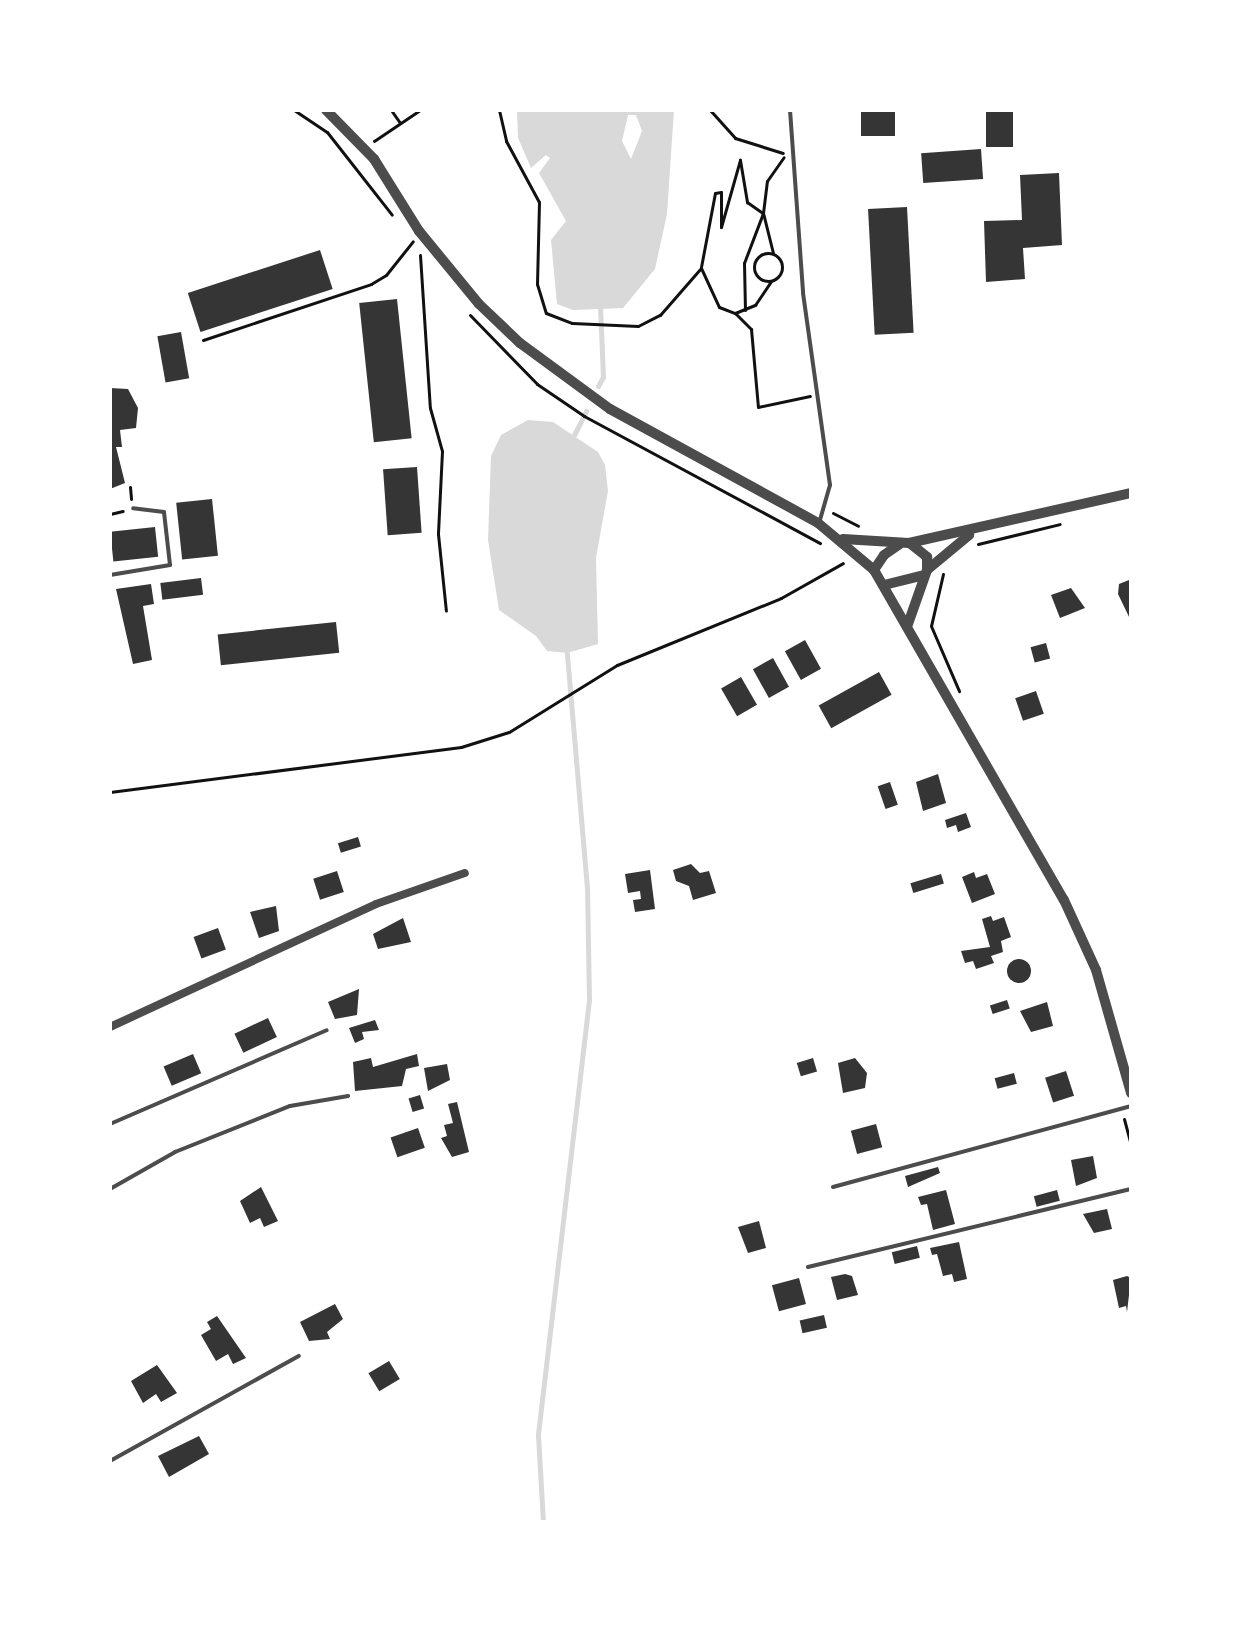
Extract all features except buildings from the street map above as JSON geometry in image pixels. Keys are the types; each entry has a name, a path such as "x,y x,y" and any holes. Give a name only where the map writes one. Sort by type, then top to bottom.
{"street":[{"path":"326,110 364,147 419,231 479,304 562,379 818,523 859,553 874,570 908,624 1064,900 1096,970 1131,1093"},
{"path":"874,570 884,555 905,544 978,530 1131,493"},
{"path":"884,585 925,572 978,530"},
{"path":"842,539 921,548 925,572 908,624"},
{"path":"110,1027 376,904 465,873"}],"lane":[{"path":"790,110 803,293 830,485 827,507 818,523"},
{"path":"110,575 170,565 164,512 133,508"},
{"path":"110,1124 327,1030"},
{"path":"110,1189 175,1152 290,1106 348,1096"},
{"path":"833,1187 1131,1106"},
{"path":"808,1267 1131,1189"},
{"path":"110,1461 299,1356"}],"path":[{"path":"391,110 400,123"},
{"path":"364,147 420,110"},
{"path":"499,110 506,141 539,202 542,235 540,306 553,317 590,325 638,326 660,315 701,268 715,193 721,192 721,227 736,161 742,162 747,202 763,213 773,253 783,265"},
{"path":"710,110 735,138 787,154 767,181 763,213 744,263 745,310"},
{"path":"203,340 371,284 386,275 419,231"},
{"path":"419,231 430,408 442,451 438,534 446,611"},
{"path":"771,281 758,277 754,263 759,255 773,253"},
{"path":"744,263 754,263"},
{"path":"735,313 745,310 783,265 792,264"},
{"path":"701,268 719,307 735,313 751,329 758,407 810,396"},
{"path":"827,507 871,530"},
{"path":"966,548 990,541"},
{"path":"110,792 461,747 509,732 617,665 781,598 859,553"},
{"path":"843,563 854,572"},
{"path":"949,564 931,626 962,690 949,696"},
{"path":"1123,1117 1131,1146"}],"shaded area":[{"path":"517,110 674,110 667,214 655,269 623,308 573,310 557,304 551,240 566,221 539,173 550,158 546,155 531,168 518,138","holes":["628,115 636,115 642,131 631,159 622,141"]},
{"path":"528,420 553,422 598,452 605,465 608,491 596,558 598,644 567,653 547,651 536,636 499,610 488,540 491,456 501,435"}],"waterway":[{"path":"598,386 603,377 600,304"},
{"path":"574,435 586,411"},
{"path":"543,1522 538,1434 589,1000 587,888 567,653"}]}
